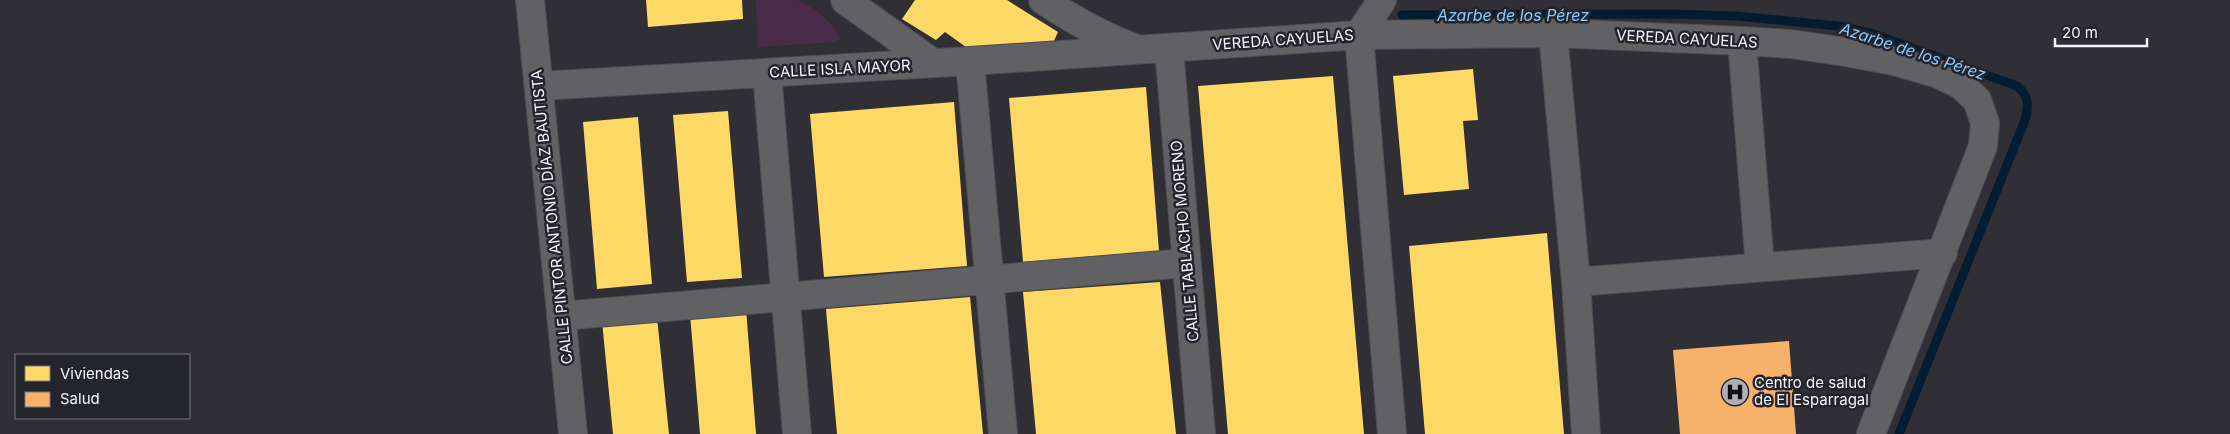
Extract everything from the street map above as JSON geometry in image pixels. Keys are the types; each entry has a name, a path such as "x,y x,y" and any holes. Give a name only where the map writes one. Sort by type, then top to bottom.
{"street":[{"name":"CALLE PINTOR ANTONIO DÍAZ BAUTISTA","path":"530,0 573,434"},
{"path":"844,0 933,63"},
{"name":"VEREDA CAYUELAS","path":"1043,0 1080,24 1105,37 1140,50 1358,35 1553,33 1742,41 1791,44 1894,61 1936,74 1961,85 1977,100 1985,123 1983,146 1943,253 1870,434"},
{"path":"1382,0 1358,35 1392,434"},
{"path":"1553,33 1576,282 1586,434"},
{"path":"1742,41 1760,267"},
{"name":"CALLE TABLACHO MORENO","path":"1169,48 1201,434"},
{"name":"CALLE ISLA MAYOR","path":"539,86 1140,50"},
{"path":"970,61 1003,434"},
{"path":"767,73 797,434"},
{"path":"1576,282 1943,253"},
{"path":"562,316 1186,263"}],"shaded area":[{"path":"756,0 796,0 802,2 828,21 840,38 836,42 758,47"}],"building: Viviendas":[{"path":"646,0 742,0 743,19 648,27"},
{"path":"915,0 1007,0 1058,32 1053,43 966,47 945,32 936,40 902,19"},
{"path":"1473,69 1478,120 1463,121 1469,189 1404,195 1393,76"},
{"path":"1333,76 1364,434 1228,434 1198,86"},
{"path":"1146,87 1159,251 1023,262 1009,98"},
{"path":"954,102 967,266 824,277 810,114"},
{"path":"728,111 742,278 687,282 673,115"},
{"path":"638,117 652,284 597,289 583,122"},
{"path":"1547,233 1564,434 1425,434 1409,246"},
{"path":"1160,282 1176,434 1036,434 1023,292"},
{"path":"970,297 983,434 837,434 826,309"},
{"path":"746,309 756,434 700,434 690,314"},
{"path":"657,317 669,434 613,434 602,321"}],"building: Salud":[{"name":"Centro de salud de El Esparragal","path":"1789,341 1796,434 1680,434 1673,350"}],"waterway":[{"name":"Azarbe de los Pérez","path":"1402,15 1671,14 1737,16 1838,26 1871,33 2017,86 2024,93 2027,101 2025,120 1899,434"}],"place":[{"name":"Centro de salud de El Esparragal","path":"1735,392"}]}
